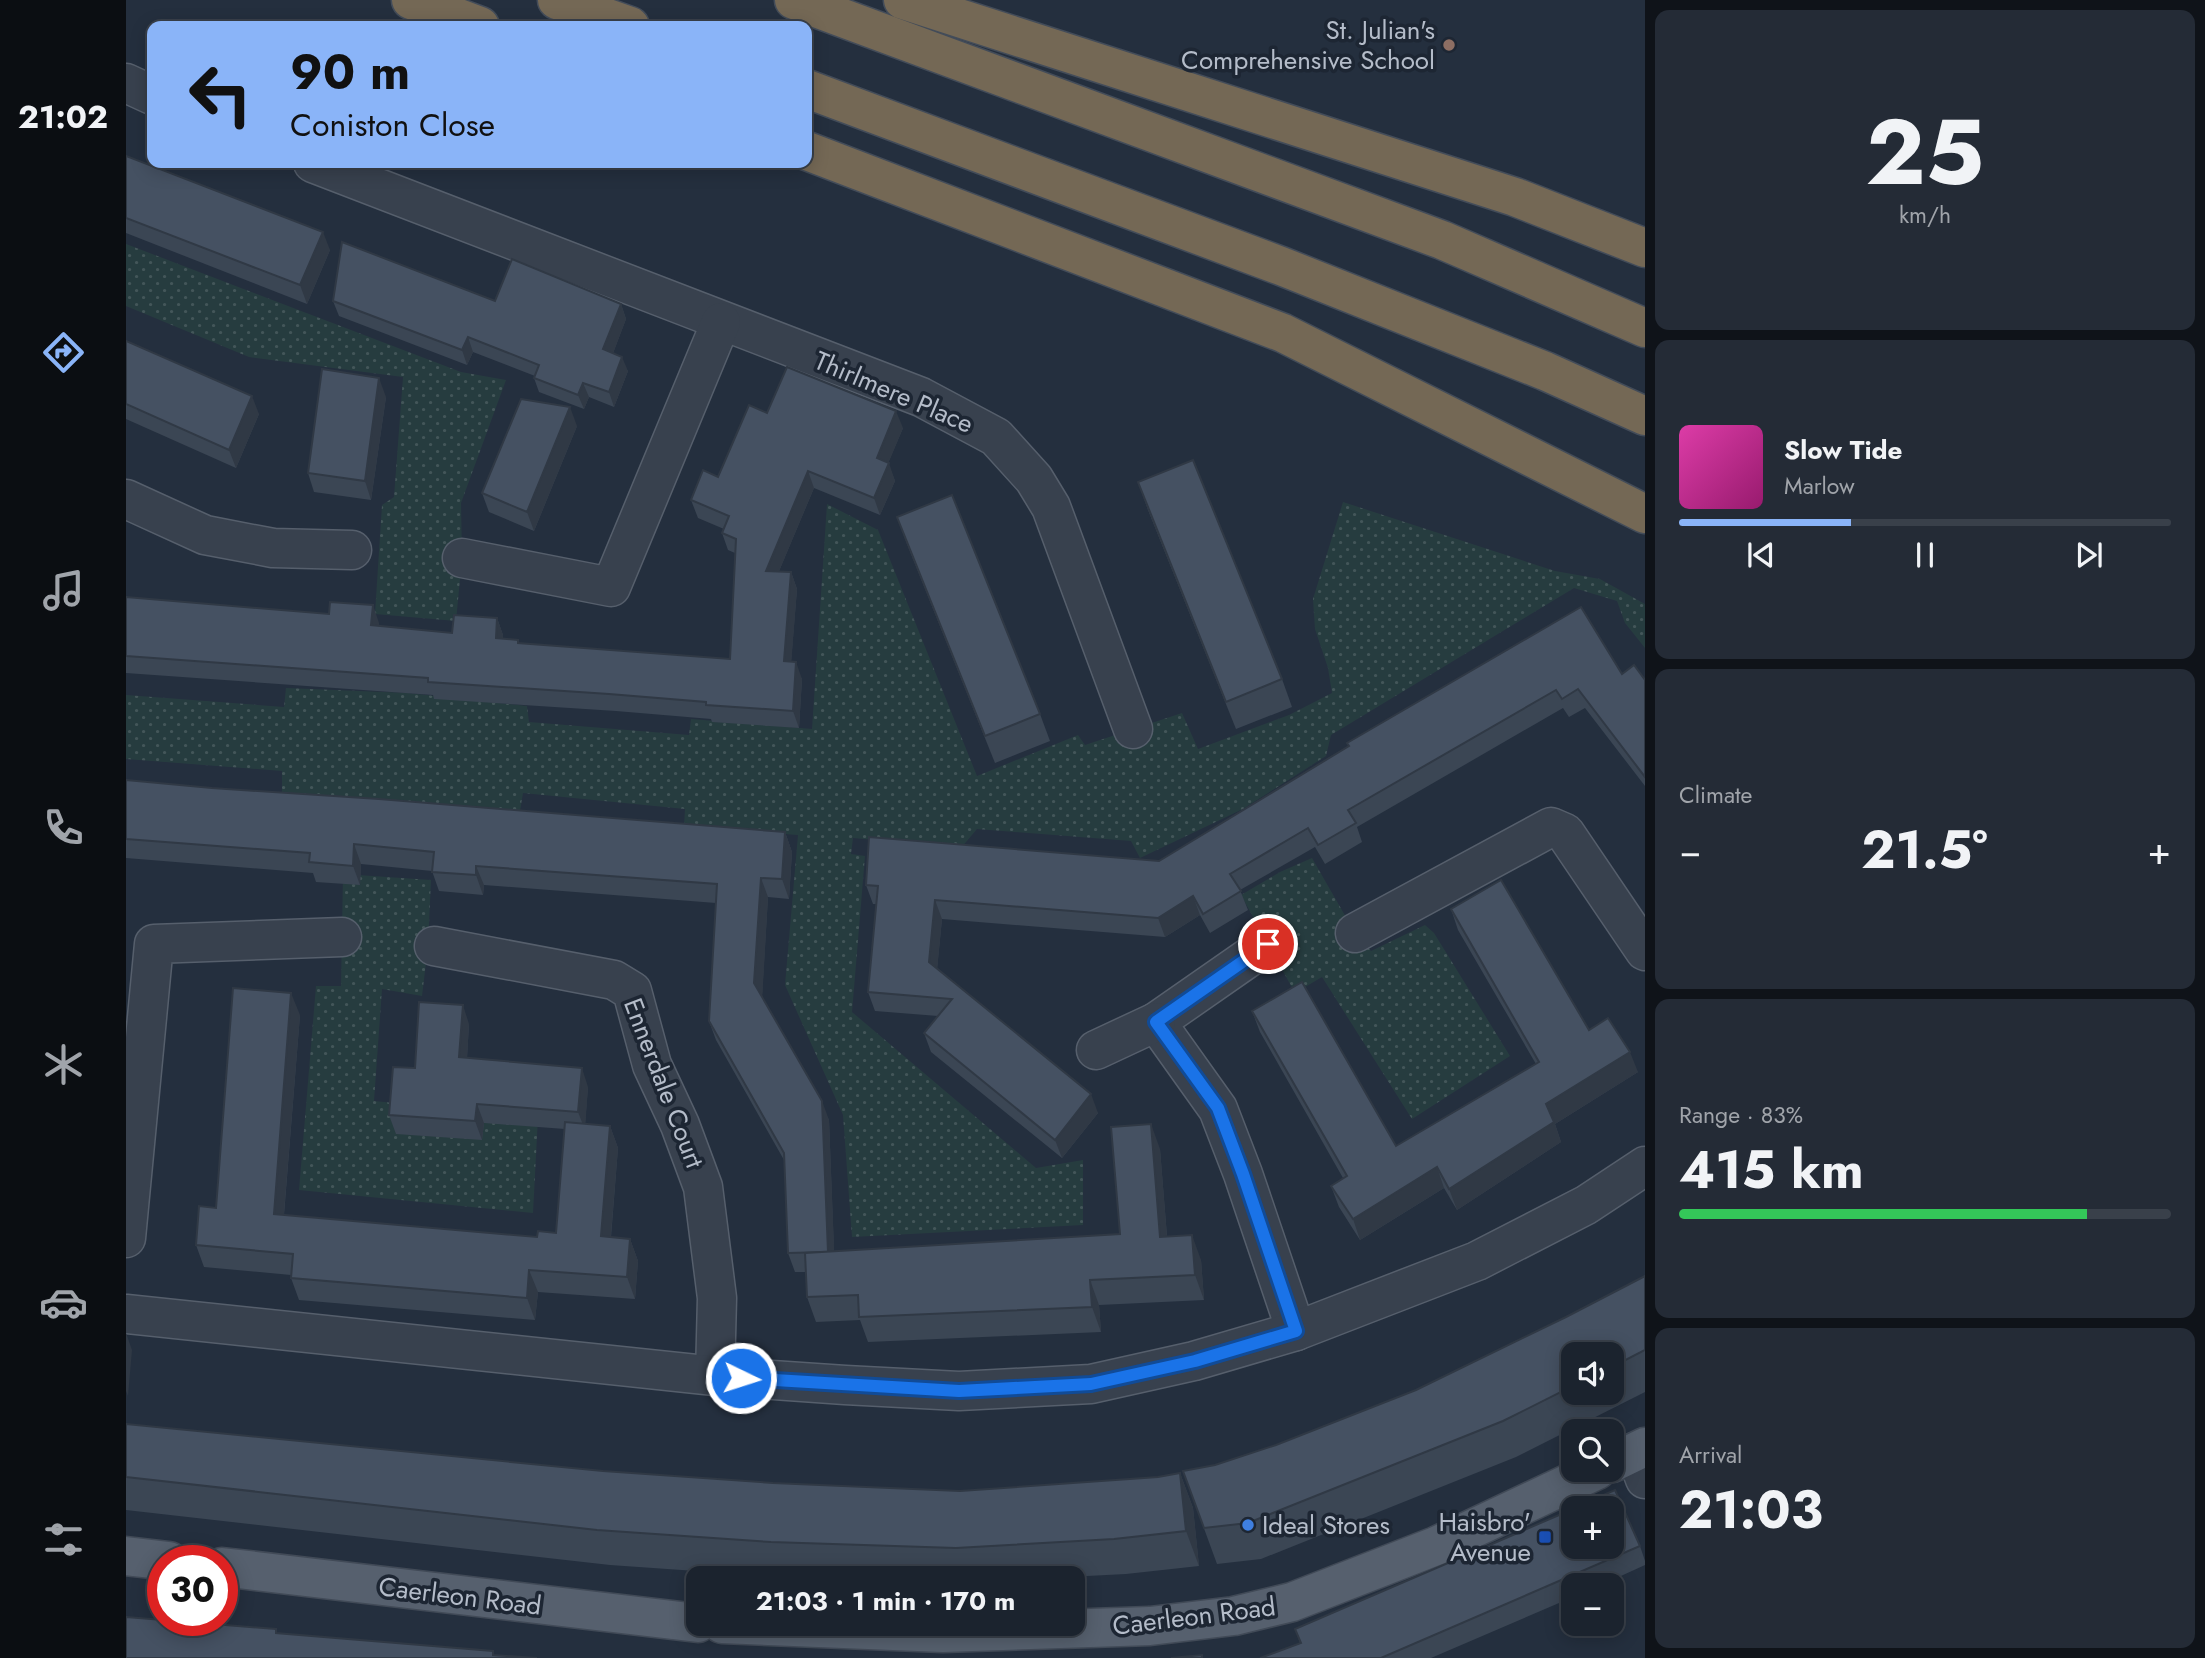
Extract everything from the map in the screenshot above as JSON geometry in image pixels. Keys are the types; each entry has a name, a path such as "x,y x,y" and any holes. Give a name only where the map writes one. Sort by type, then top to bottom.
{"highway":[{"path":"411,0 467,21"},
{"path":"557,0 616,21"},
{"path":"794,0 1443,240 1645,328"},
{"path":"903,0 1515,197 1645,248"},
{"path":"812,91 1281,266 1545,371 1645,416"},
{"path":"812,153 1283,333 1645,514"}],"main road":[{"name":"Caerleon Road","path":"1085,1628 1150,1626 1234,1616 1292,1602 1436,1546 1572,1482"},
{"path":"126,1556 147,1558"},
{"name":"Caerleon Road","path":"238,1569 686,1622"}],"street":[{"path":"126,83 147,93"},
{"name":"Thirlmere Place","path":"326,168 920,397 996,437 1034,479 1051,507 1133,729"},
{"path":"462,558 611,587 721,322"},
{"path":"126,499 205,535 273,548 352,550"},
{"path":"1355,933 1552,828 1564,833 1645,951"},
{"path":"126,1238 154,944 342,937"},
{"path":"1096,1050 1156,1022 1268,944"},
{"name":"Ennerdale Court","path":"434,946 614,980 632,991 652,1065 680,1125 703,1187 717,1298 715,1376"},
{"path":"1156,1022 1218,1108 1296,1331"},
{"path":"126,1314 715,1376 959,1391 1091,1384 1195,1361 1296,1331 1476,1261 1586,1205 1645,1166"}],"green space":[{"path":"126,244 461,372 506,380 461,503 462,558 456,621 375,614 382,505 394,497 403,377 249,357 126,306"},
{"path":"1343,502 1555,571 1600,579 1645,604 1645,648 1625,623 1617,601 1574,588 1331,735 1326,756 1243,809 1140,858 1131,841 977,829 961,848 853,838 851,854 865,856 852,1012 1036,1168 1083,1160 1083,1225 852,1237 843,1115 785,985 798,835 684,826 685,809 523,793 520,811 282,792 282,771 126,759 126,695 284,707 286,688 408,693 527,706 529,722 689,735 691,719 812,729 827,504 878,530 977,776 1078,735 1085,745 1182,713 1198,749 1289,715 1332,693 1328,668 1315,629 1313,599"},
{"path":"1312,858 1355,933 1371,951 1425,925 1434,933 1510,1056 1412,1119 1322,977 1295,993 1241,895 1280,872"},
{"path":"343,874 431,880 428,946 422,996 382,989 374,1101 538,1117 533,1213 299,1190 316,986 341,986"}],"building":[{"path":"126,156 147,164 147,168 157,168 323,232 300,285 126,218"},
{"path":"342,242 495,301 512,259 621,304 603,349 622,357 609,392 583,383 578,395 534,378 539,365 468,337 462,350 333,301"},
{"path":"126,341 252,396 229,450 126,404"},
{"path":"787,367 896,411 877,458 889,463 874,498 808,471 766,571 791,572 784,661 796,662 793,711 609,694 428,682 428,678 126,656 126,597 329,614 330,602 373,605 371,625 452,633 454,615 497,618 496,638 518,640 518,643 730,659 736,539 722,533 729,516 691,500 703,470 718,477 749,405 767,413"},
{"path":"322,369 379,378 365,481 308,473"},
{"path":"521,399 570,407 527,512 482,493"},
{"path":"1193,460 1282,679 1226,702 1138,482"},
{"path":"952,495 1040,714 985,736 897,517"},
{"path":"1581,607 1622,674 1634,665 1645,680 1645,777 1578,689 1562,699 1556,690 1348,810 1356,823 1318,845 1308,828 1230,874 1241,891 1203,914 1193,896 1158,918 935,900 929,962 1091,1094 1055,1140 924,1033 952,999 868,992 878,886 866,885 869,837 1159,861 1349,746 1347,743"},
{"path":"126,780 785,832 782,879 761,878 754,983 822,1101 828,1252 788,1253 784,1153 709,1021 717,884 476,866 476,875 432,872 434,852 354,844 353,866 309,862 310,853 126,839"},
{"path":"1501,880 1589,1030 1608,1018 1630,1052 1546,1104 1554,1122 1449,1189 1437,1167 1353,1219 1331,1186 1347,1176 1252,1011 1302,982 1396,1146 1539,1062 1451,909"},
{"path":"233,988 291,993 274,1214 537,1237 538,1231 556,1233 565,1122 610,1126 601,1236 630,1239 627,1277 529,1270 527,1298 291,1278 293,1254 196,1245 199,1206 216,1208"},
{"path":"419,1002 463,1005 459,1057 582,1068 578,1112 477,1104 475,1121 389,1115 393,1067 415,1068"},
{"path":"1151,1124 1160,1237 1192,1235 1195,1275 1090,1280 1092,1307 859,1317 858,1295 807,1297 805,1253 1120,1234 1111,1127"},
{"path":"1645,1276 1645,1350 1624,1361 1624,1342 1561,1342 1561,1392 1503,1421 1248,1523 1204,1528 1183,1471 1215,1465 1276,1445 1416,1390"},
{"path":"126,1424 603,1471 773,1483 960,1491 1158,1477 1180,1473 1186,1531 1114,1539 956,1548 771,1542 597,1530 126,1477"},
{"path":"1615,1490 1618,1496 1601,1496"},
{"path":"1624,1510 1640,1546 1624,1553"},
{"path":"1561,1514 1561,1559 1610,1559 1578,1573 1561,1573 1561,1580 1381,1658 1260,1658 1301,1643 1295,1629"},
{"path":"126,1617 147,1619 147,1636 238,1636 238,1626 276,1629 276,1633 493,1651 493,1655 537,1658 126,1658"},
{"path":"1202,1655 1202,1658 1171,1658"}],"place":[{"name":"St. Julian's Comprehensive School","path":"1449,45"},
{"name":"Ideal Stores","path":"1248,1525"},
{"name":"Haisbro' Avenue","path":"1545,1537"}],"route":[{"path":"741,1378 959,1391 1091,1384 1195,1361 1296,1331 1218,1108 1156,1022 1268,944"}]}
